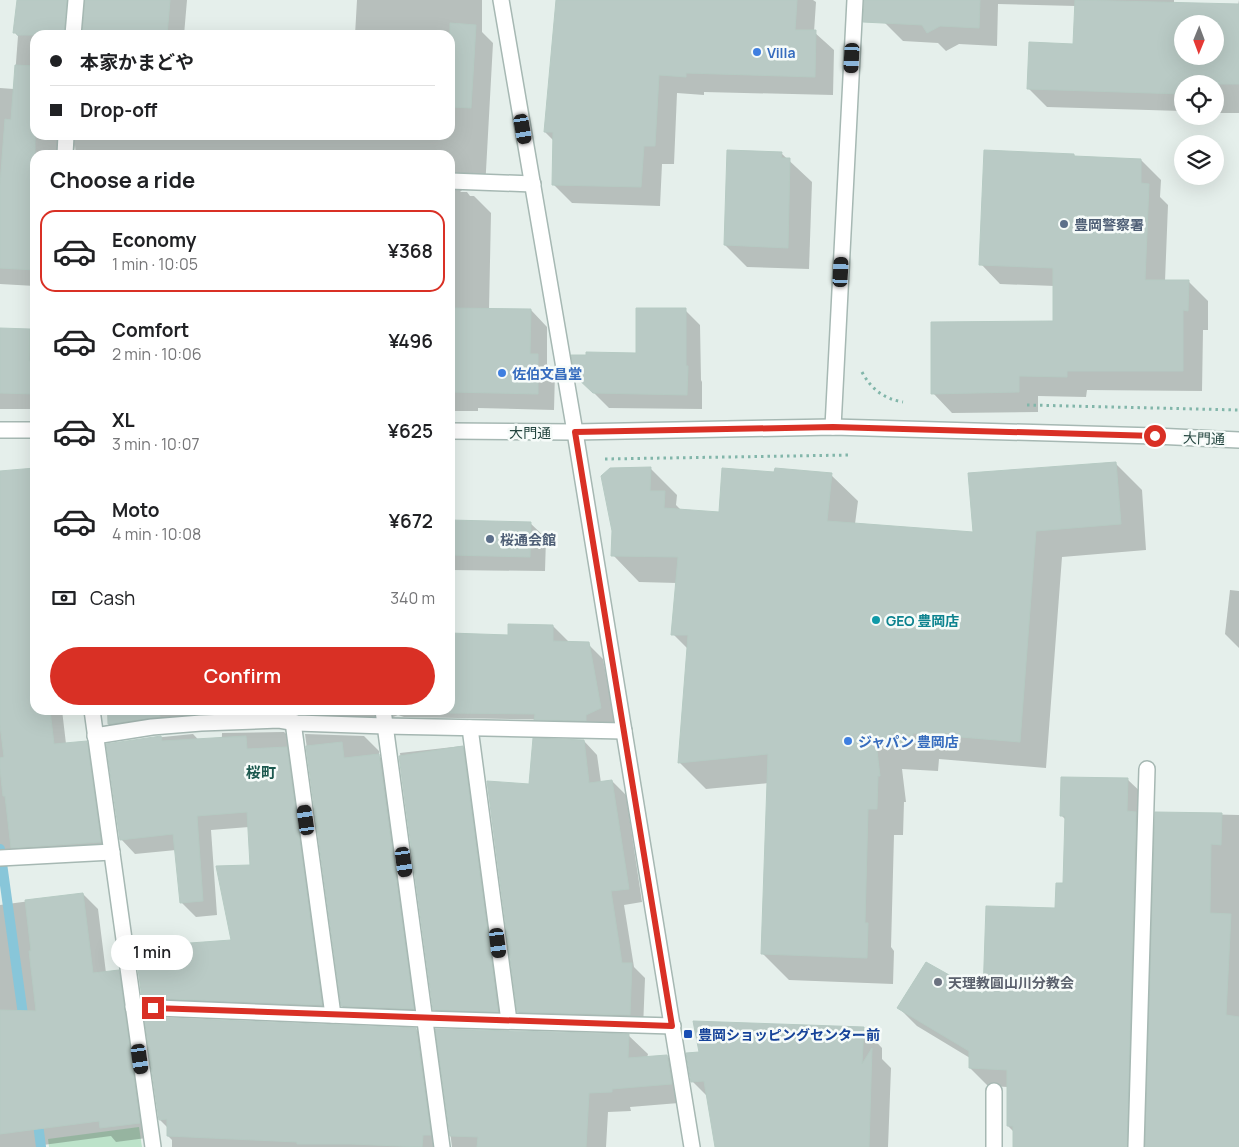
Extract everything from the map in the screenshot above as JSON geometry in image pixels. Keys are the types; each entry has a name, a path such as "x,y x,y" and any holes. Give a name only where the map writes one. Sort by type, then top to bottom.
{"street":[{"path":"73,30 76,0"},
{"path":"501,0 575,432 692,1147"},
{"path":"833,427 855,0"},
{"path":"455,181 533,184"},
{"name":"大門通","path":"455,431 575,432 833,427 1239,440"},
{"path":"0,430 30,430"},
{"path":"93,715 153,1147"},
{"path":"384,715 442,1147"},
{"path":"95,736 152,727 279,720 385,726 624,731"},
{"path":"293,722 333,1015"},
{"path":"470,728 509,1021"},
{"path":"1136,1147 1147,769"},
{"path":"0,858 112,852"},
{"path":"133,1007 672,1026"},
{"path":"994,1091 994,1147"}],"path":[{"path":"860,368 875,390 892,400 912,402"},
{"path":"1021,405 1239,410"}],"green space":[{"path":"139,1127 142,1147 49,1147 48,1139"}],"building":[{"path":"17,0 67,0 64,30 30,30 30,35 17,35 17,33 13,33"},
{"path":"85,0 170,0 167,30 82,30"},
{"path":"556,0 797,0 795,30 816,30 815,77 686,73 686,77 659,75 655,146 644,146 641,187 552,185 553,132 544,132"},
{"path":"864,0 980,0 979,28 940,26 927,33 922,25 863,22"},
{"path":"1075,0 1239,4 1239,84 1224,84 1224,75 1174,75 1174,94 1027,89 1029,42 1073,44"},
{"path":"450,23 476,25 471,108 455,107 455,30 450,30"},
{"path":"15,65 30,66 30,140 35,140 35,150 30,150 30,270 0,268 0,185 5,119 11,120"},
{"path":"727,150 782,152 781,158 790,158 788,248 724,245"},
{"path":"984,150 1141,159 1141,183 1149,184 1145,280 1189,280 1188,311 1183,310 1183,371 1067,371 1067,377 1019,376 1019,392 931,394 931,322 1053,321 1053,268 979,265"},
{"path":"455,308 531,309 530,354 538,354 538,394 455,392"},
{"path":"636,308 686,308 687,395 593,393 575,376 571,355 586,355 586,352 636,353"},
{"path":"0,328 30,329 30,394 0,393"},
{"path":"1116,462 1121,524 1036,531 1020,742 913,733 912,745 876,743 880,776 878,776 877,809 868,809 865,923 868,923 867,958 761,954 768,754 678,763 688,635 671,635 678,557 611,556 612,531 601,476 610,468 651,467 650,491 665,491 664,508 719,512 722,468 774,472 775,468 832,473 827,521 973,532 968,473"},
{"path":"30,468 30,715 51,715 54,744 87,741 101,842 11,848 0,768 0,758 4,757 0,725 0,471"},
{"name":"桜通会館","path":"455,520 531,522 530,557 455,555"},
{"path":"508,624 553,625 553,641 589,642 601,708 586,715 586,721 534,720 535,714 455,713 455,633 508,635"},
{"path":"108,715 160,715 160,717 108,724"},
{"path":"161,736 162,741 246,736 247,749 287,747 322,1005 142,998 138,969 151,969 149,946 231,940 216,866 250,865 247,812 197,816 203,901 180,903 173,834 120,840 106,744"},
{"path":"533,738 584,740 589,783 612,780 629,889 611,891 622,963 632,963 630,1015 517,1012 487,781 529,784"},
{"path":"342,742 344,758 379,754 414,1009 341,1006 306,746"},
{"path":"463,746 498,1012 433,1010 399,756"},
{"path":"1061,777 1128,778 1127,811 1136,812 1127,1147 1013,1147 1013,1126 1007,1126 1007,1070 969,1068 969,1051 897,1008 926,962 983,994 986,906 1055,908 1056,883 1063,883 1065,816 1060,816"},
{"path":"1155,812 1222,813 1221,845 1211,844 1210,913 1231,914 1226,1015 1239,1017 1239,1147 1145,1147"},
{"path":"83,893 93,973 119,970 140,1123 100,1128 99,1121 0,1134 0,1010 36,1011 25,900"},
{"path":"144,1017 416,1028 431,1135 423,1135 422,1147 297,1144 297,1142 167,1136 167,1119 159,1120"},
{"path":"693,1021 864,1027 862,1064 872,1048 869,1147 715,1147 704,1081 691,1082 686,1053 699,1052"},
{"path":"435,1029 629,1034 628,1058 667,1055 672,1084 589,1093 586,1147 477,1147 478,1137 450,1136"}],"waterway":[{"path":"0,849 24,1022"},
{"path":"37,1116 41,1147"}],"place":[{"name":"Villa","path":"757,52"},
{"name":"豊岡警察署","path":"1064,224"},
{"name":"佐伯文昌堂","path":"502,373"},
{"name":"桜通会館","path":"490,539"},
{"name":"GEO 豊岡店","path":"876,620"},
{"name":"ジャパン 豊岡店","path":"848,741"},
{"name":"天理教圓山川分教会","path":"938,982"},
{"name":"豊岡ショッピングセンター前","path":"688,1034"}],"district":[{"name":"桜町","path":"261,772"}],"route":[{"path":"153,1008 672,1026 575,432 833,427 1155,436"}]}
